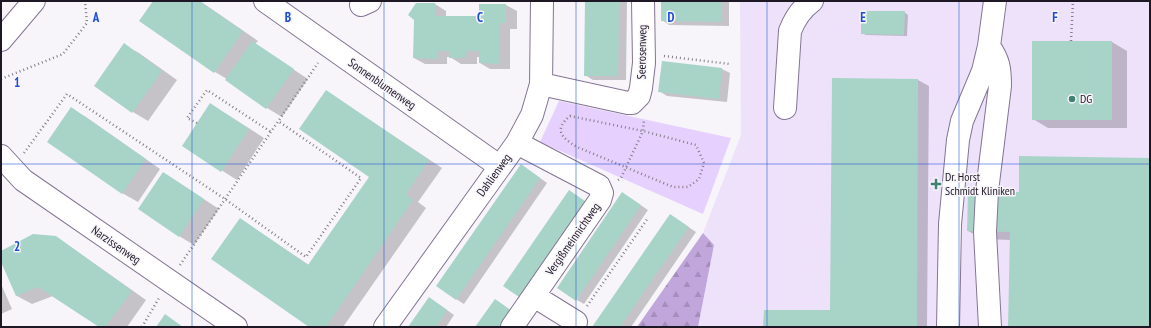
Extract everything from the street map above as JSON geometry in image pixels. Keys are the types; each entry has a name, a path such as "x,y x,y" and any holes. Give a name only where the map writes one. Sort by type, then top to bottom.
{"street":[{"name":"Sonnenblumenweg","path":"265,1 499,166"},
{"name":"Dahlienweg","path":"385,327 517,142 532,115 541,84 542,1"},
{"name":"Seerosenweg","path":"541,84 632,103 639,96 641,88 643,54 643,1"},
{"path":"785,108 790,31 795,19 804,7 812,1"},
{"path":"948,327 950,224 958,140 962,121 983,71 989,46 995,1"},
{"path":"1,40 32,2"},
{"path":"989,46 996,56 1000,70 987,191 985,232 990,327"},
{"name":"Vergißmeinnichtweg","path":"512,327 600,200 602,193 599,186 517,142"},
{"name":"Narzissenweg","path":"7,163 23,180 236,327"},
{"path":"534,296 576,322"}],"path":[{"path":"1,79 63,54 87,23 85,1"},
{"path":"1071,41 1073,1"},
{"path":"142,327 169,282 329,47"},
{"path":"643,54 730,64"},
{"path":"197,123 187,118 207,90 271,132"},
{"path":"7,163 67,94 225,199 306,257 362,178 278,121"},
{"path":"601,190 621,178 642,131 644,119 639,96"},
{"path":"570,116 642,131 696,145 704,163 699,179 688,187 673,187 626,166 577,147 564,140 561,131 564,121 570,116"},
{"path":"576,322 648,218"}],"shaded area":[{"name":"Dr. Horst Schmidt Kliniken","path":"740,1 1150,1 1150,327 698,327 714,245 703,233 741,135"},
{"path":"559,101 731,138 703,214 540,142"}],"green space":[{"path":"703,233 714,245 698,327 637,327"}],"building":[{"path":"153,1 199,1 243,31 214,73 139,21"},
{"path":"585,1 619,1 618,76 584,76"},
{"path":"661,1 722,1 721,22 661,21"},
{"path":"416,3 435,3 435,16 479,16 479,4 506,4 506,23 500,23 499,64 479,63 479,51 467,51 466,58 449,58 449,51 437,51 437,59 413,58 414,20 408,15"},
{"path":"861,11 905,11 904,35 861,34"},
{"path":"252,41 294,69 266,109 225,80"},
{"name":"DG","path":"1032,41 1112,41 1112,120 1032,120"},
{"path":"124,43 162,71 132,113 94,86"},
{"path":"662,61 722,68 719,99 658,92"},
{"path":"832,78 918,79 917,327 763,327 764,310 830,310"},
{"path":"326,90 429,160 406,194 413,200 326,327 309,327 211,259 240,218 308,265 369,177 299,129"},
{"path":"210,103 249,129 221,172 182,146"},
{"path":"71,107 146,159 122,194 47,142"},
{"path":"1019,156 1150,158 1150,327 1008,327 1010,232 967,231 968,191 1019,192"},
{"path":"521,164 540,178 456,300 436,286"},
{"path":"163,172 204,199 179,237 138,209"},
{"path":"569,190 588,203 522,299 503,286"},
{"path":"622,192 641,205 576,301 557,288"},
{"path":"670,214 689,227 620,327 592,327"},
{"path":"33,234 56,236 132,291 105,327 99,327 38,287 16,296 1,262 1,251"},
{"path":"429,297 447,310 436,327 408,327"},
{"path":"495,299 512,311 500,327 475,327"},
{"path":"165,314 183,327 156,327"}],"place":[{"name":"DG","path":"1072,99"},
{"name":"Dr. Horst Schmidt Kliniken","path":"936,184"}]}
